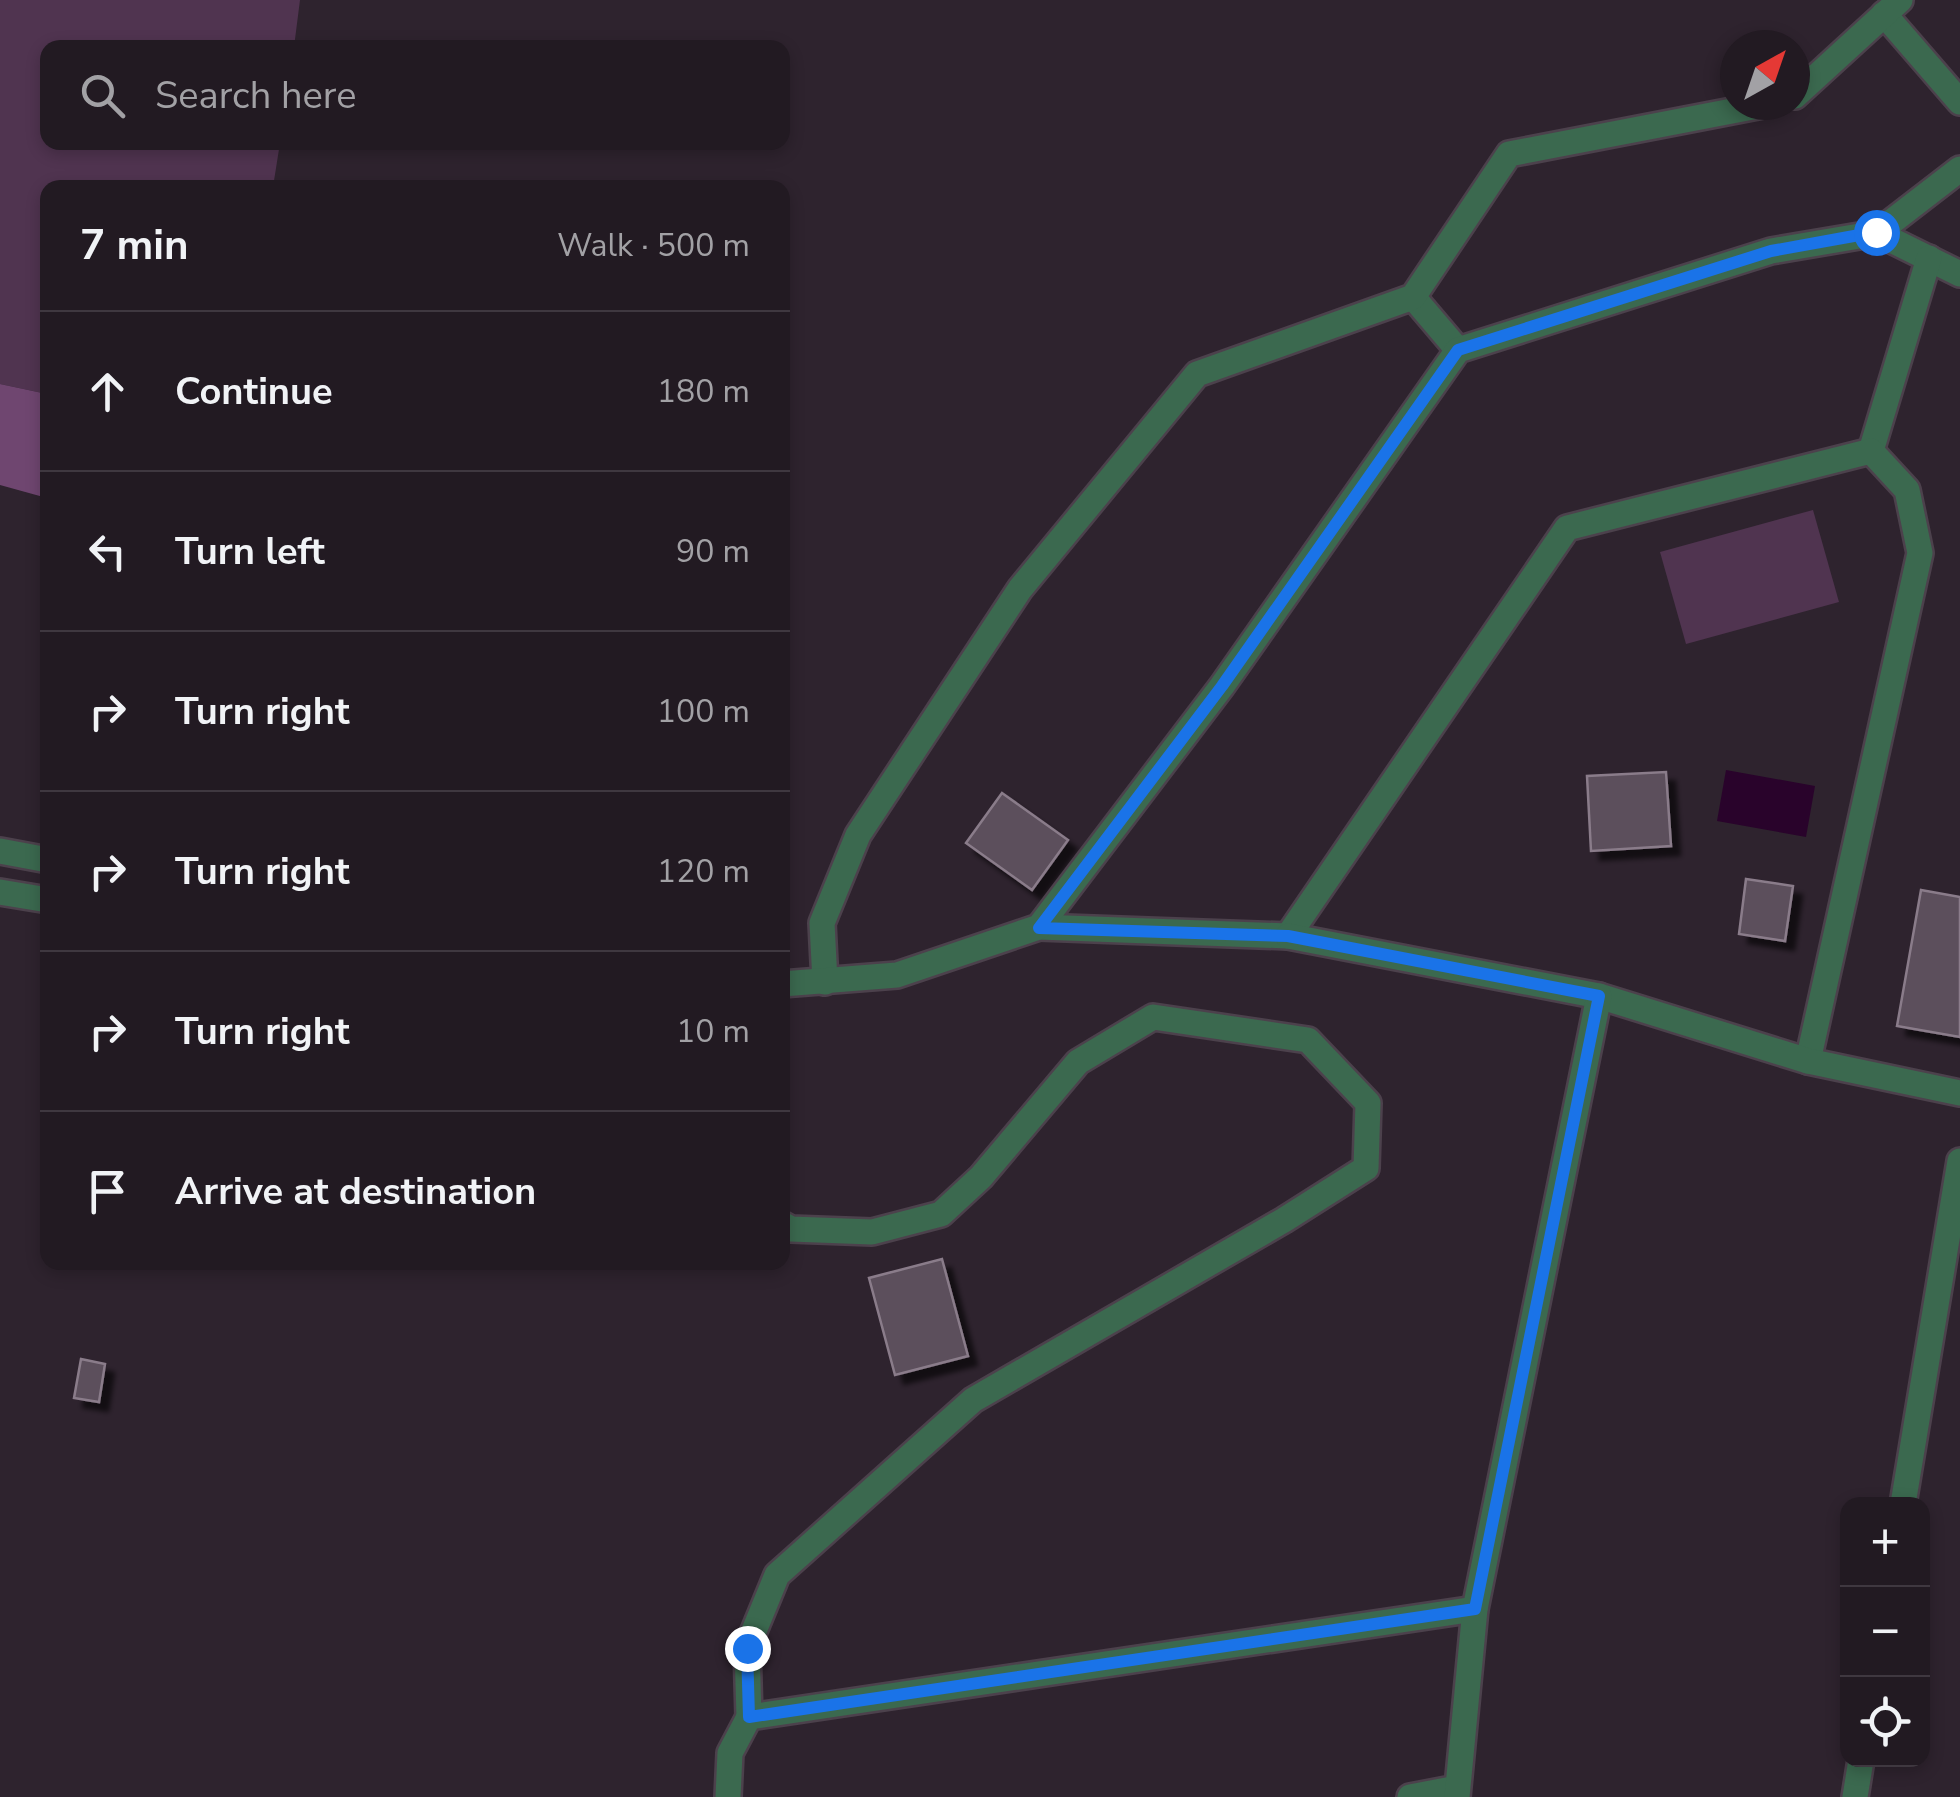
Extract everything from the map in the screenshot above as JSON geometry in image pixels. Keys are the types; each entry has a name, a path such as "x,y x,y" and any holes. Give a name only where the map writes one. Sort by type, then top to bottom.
{"street":[{"path":"1810,82 1892,7 1960,102"},
{"path":"825,982 822,924 858,835 1020,589 1198,374 1412,297 1509,154 1720,113"},
{"path":"1039,928 1222,686 1458,350 1771,251 1876,232 1960,169"},
{"path":"1876,232 1960,274"},
{"path":"1871,451 1929,258"},
{"path":"1412,297 1458,350"},
{"path":"1288,936 1567,528 1871,451"},
{"path":"1808,1062 1920,553 1907,490 1871,451"},
{"path":"0,850 40,858"},
{"path":"0,892 40,899"},
{"path":"790,984 898,975 1039,928 1288,936 1599,996 1808,1062 1960,1093"},
{"path":"1410,1797 1457,1793 1475,1609 1599,996"},
{"path":"728,1797 730,1753 749,1717 747,1648 777,1575 973,1400 1284,1220 1366,1168 1368,1104 1308,1040 1153,1017 1078,1062 981,1178 940,1214 872,1232 790,1228"},
{"path":"1904,1497 1960,1161"},
{"path":"749,1717 1475,1609"},
{"path":"1855,1797 1860,1767"}],"shaded area":[{"path":"0,0 300,0 295,40 40,40 40,150 279,150 274,180 40,180 40,393 0,384"},
{"path":"0,384 40,393 40,496 0,485"},
{"path":"1813,510 1839,602 1686,644 1660,552"},
{"path":"1726,770 1815,786 1806,837 1717,821"}],"building":[{"path":"1666,772 1671,846 1591,851 1587,776"},
{"path":"1002,793 1068,840 1032,890 966,843"},
{"path":"1746,879 1793,886 1785,941 1739,934"},
{"path":"1921,890 1960,897 1960,1037 1897,1026"},
{"path":"942,1259 968,1356 895,1375 869,1278"},
{"path":"81,1359 105,1364 99,1402 74,1398"}],"route":[{"path":"747,1648 749,1717 1475,1609 1599,996 1288,936 1039,928 1222,686 1458,350 1771,251 1876,232"}]}
